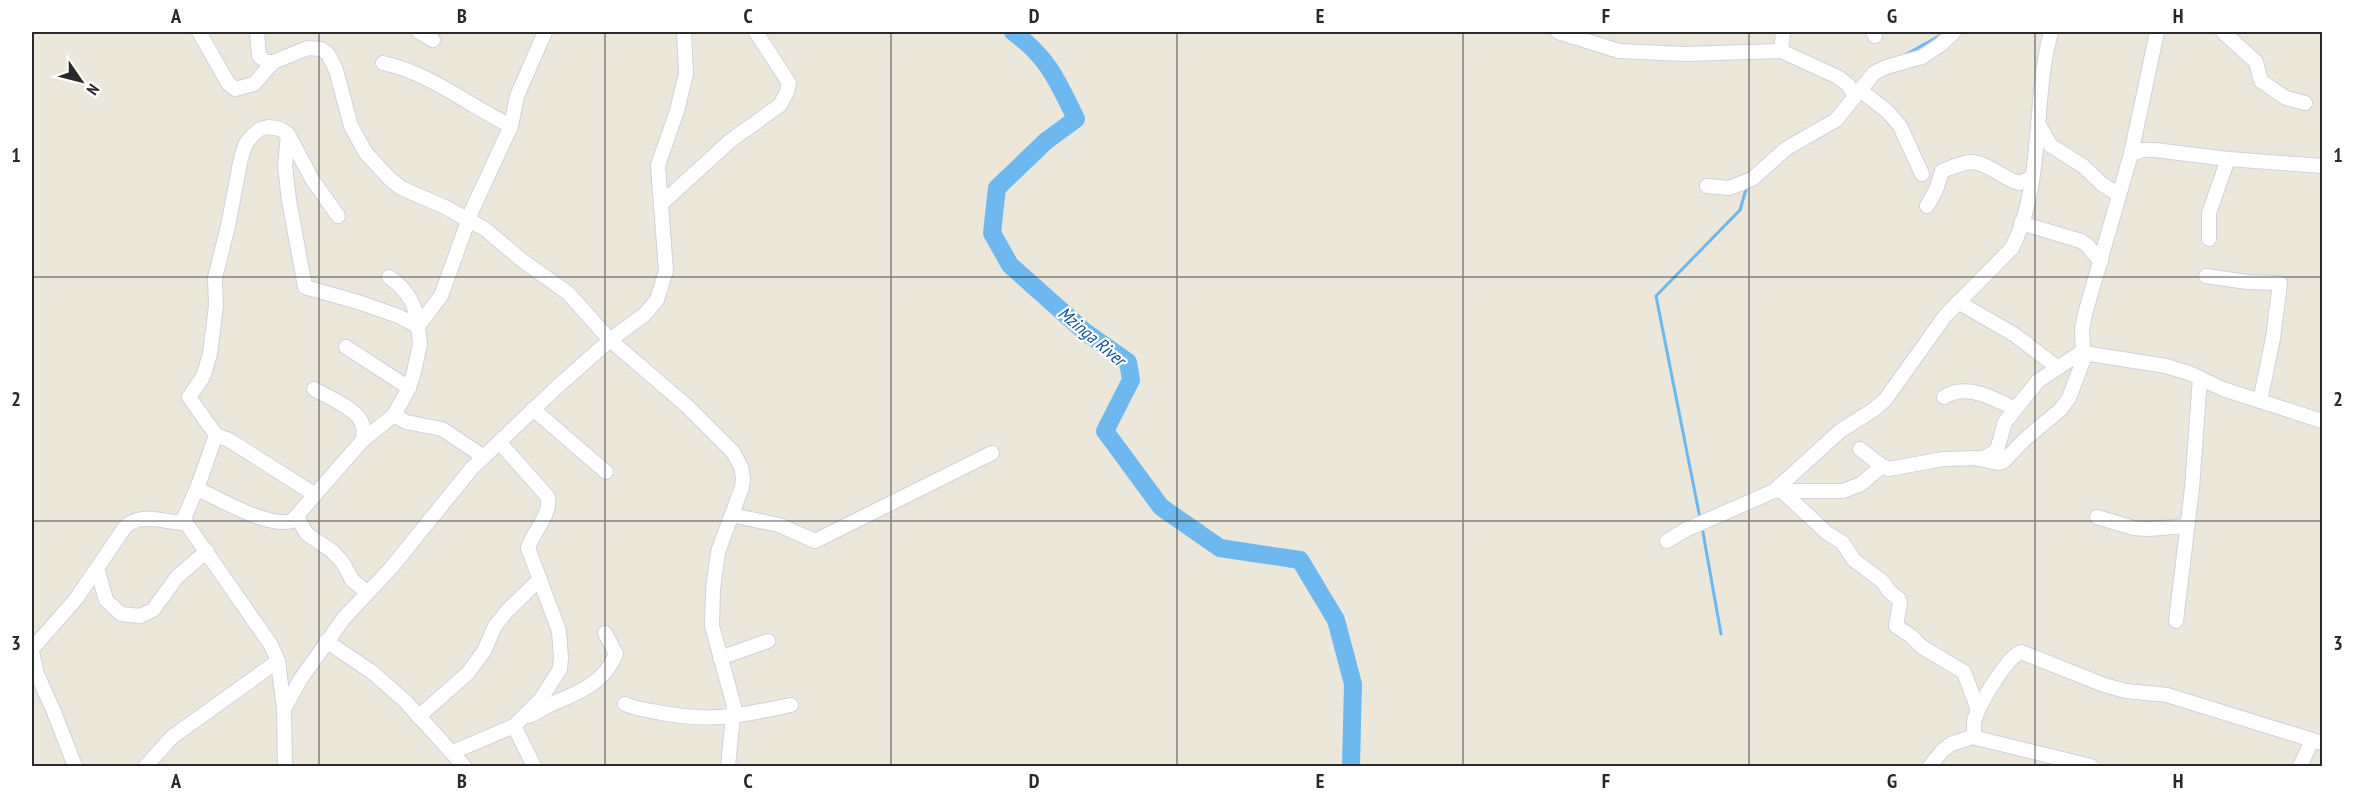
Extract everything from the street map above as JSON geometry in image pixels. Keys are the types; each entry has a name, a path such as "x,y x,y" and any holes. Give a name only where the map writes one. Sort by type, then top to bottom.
{"street":[{"path":"199,32 228,83 235,89 254,84 273,62"},
{"path":"257,32 259,56 267,62 273,62 308,48 321,49 328,54 336,70 347,118 366,153 401,188 469,219 485,229 522,261 568,293 610,340 687,406 738,460 743,478 739,500 718,552 713,589 712,626 734,706 728,766"},
{"path":"419,32 433,40"},
{"path":"418,326 441,296 469,219 511,126 517,96 545,32"},
{"path":"284,709 344,618 391,568 443,503 484,457 533,409 654,304 666,271 658,165 677,111 686,74 684,32"},
{"path":"661,204 730,141 780,105 789,83 756,32"},
{"path":"1558,32 1619,51 1679,54 1781,51 1838,76 1858,93 1888,112 1900,126 1922,174"},
{"path":"1781,51 1783,32"},
{"path":"1707,186 1729,188 1752,179 1787,148 1836,120 1874,73 1886,67 1922,57 1954,32"},
{"path":"1667,541 1685,530 1778,490 1840,431 1885,400 1958,302 2006,255 2017,238 2031,178 2039,125 2045,53 2051,32"},
{"path":"1973,458 1998,463 2004,461 2024,440 2061,409 2069,398 2085,352 2082,329 2132,154 2157,32"},
{"path":"2223,32 2256,62 2260,81 2286,98 2305,103"},
{"path":"383,63 405,68 423,76 511,126"},
{"path":"2039,125 2050,145 2083,166 2102,184 2119,195"},
{"path":"314,494 229,440 216,435 189,397 203,377 210,354 216,306 215,278 246,143 260,129 270,127 288,134 312,180 338,216"},
{"path":"288,134 285,166 305,287 358,302 398,316 418,326"},
{"path":"2132,154 2155,150 2228,159 2322,166"},
{"path":"2209,239 2210,213 2228,159"},
{"path":"1927,206 1936,190 1942,171 1963,164 1981,165 2019,183 2031,178"},
{"path":"2021,223 2081,241 2087,244 2101,262"},
{"path":"2206,276 2247,282 2280,283 2273,338 2260,401"},
{"path":"197,489 251,514 280,524 292,521 363,440 394,415 409,388 420,344 417,316 407,293 389,278"},
{"path":"1958,302 2015,335 2058,368"},
{"path":"346,347 409,388"},
{"path":"1860,449 1889,469 1943,459 1983,458 1997,450 2002,428 2038,381 2085,352 2166,366 2322,421"},
{"path":"2176,621 2200,378"},
{"path":"314,389 361,420 364,429 363,440"},
{"path":"1944,397 1956,390 1971,392 2000,401 2015,410"},
{"path":"533,409 606,472"},
{"path":"394,415 406,422 442,429 484,457"},
{"path":"216,435 185,516 186,523 272,645 278,661 284,709 285,766"},
{"path":"500,443 548,497 547,512 528,548 559,631 561,658 560,669 541,699 516,723"},
{"path":"732,515 780,525 815,541 992,453"},
{"path":"1778,490 1843,491 1860,484 1882,466"},
{"path":"1778,490 1827,533 1842,543 1854,560 1883,582 1889,591 1900,600 1896,626 1911,636 1922,648 1967,675 1986,681 1998,677"},
{"path":"297,517 307,534 344,563 352,580 367,592"},
{"path":"2097,517 2134,528 2187,526"},
{"path":"75,766 37,674 32,651 76,599 125,527 133,520 142,518 186,523"},
{"path":"97,568 106,600 121,614 141,616 153,610 177,577 207,551"},
{"path":"418,717 468,673 481,657 495,626 540,579"},
{"path":"453,752 587,689 597,682 616,654 605,633"},
{"path":"327,641 372,672 405,701 465,766"},
{"path":"720,658 768,642"},
{"path":"1975,737 1974,720 1978,710 2013,655 2020,652 2104,685 2126,691 2167,695 2317,742 2300,766"},
{"path":"146,766 172,737 278,661"},
{"path":"1967,675 1978,710"},
{"path":"625,704 634,708 691,718 734,717 791,705"},
{"path":"516,723 534,766"},
{"path":"1930,766 1951,744 1968,737 2082,765"}],"waterway":[{"name":"Mzinga River","path":"1013,32 1044,61 1076,119 1046,141 997,188 992,233 1010,265 1084,331 1128,362 1131,380 1105,431 1161,507 1220,548 1300,560 1336,620 1353,684 1351,766"},
{"path":"1905,55 1941,35"},
{"path":"1700,518 1656,296 1740,210 1747,186"},
{"path":"1702,527 1721,634"}]}
